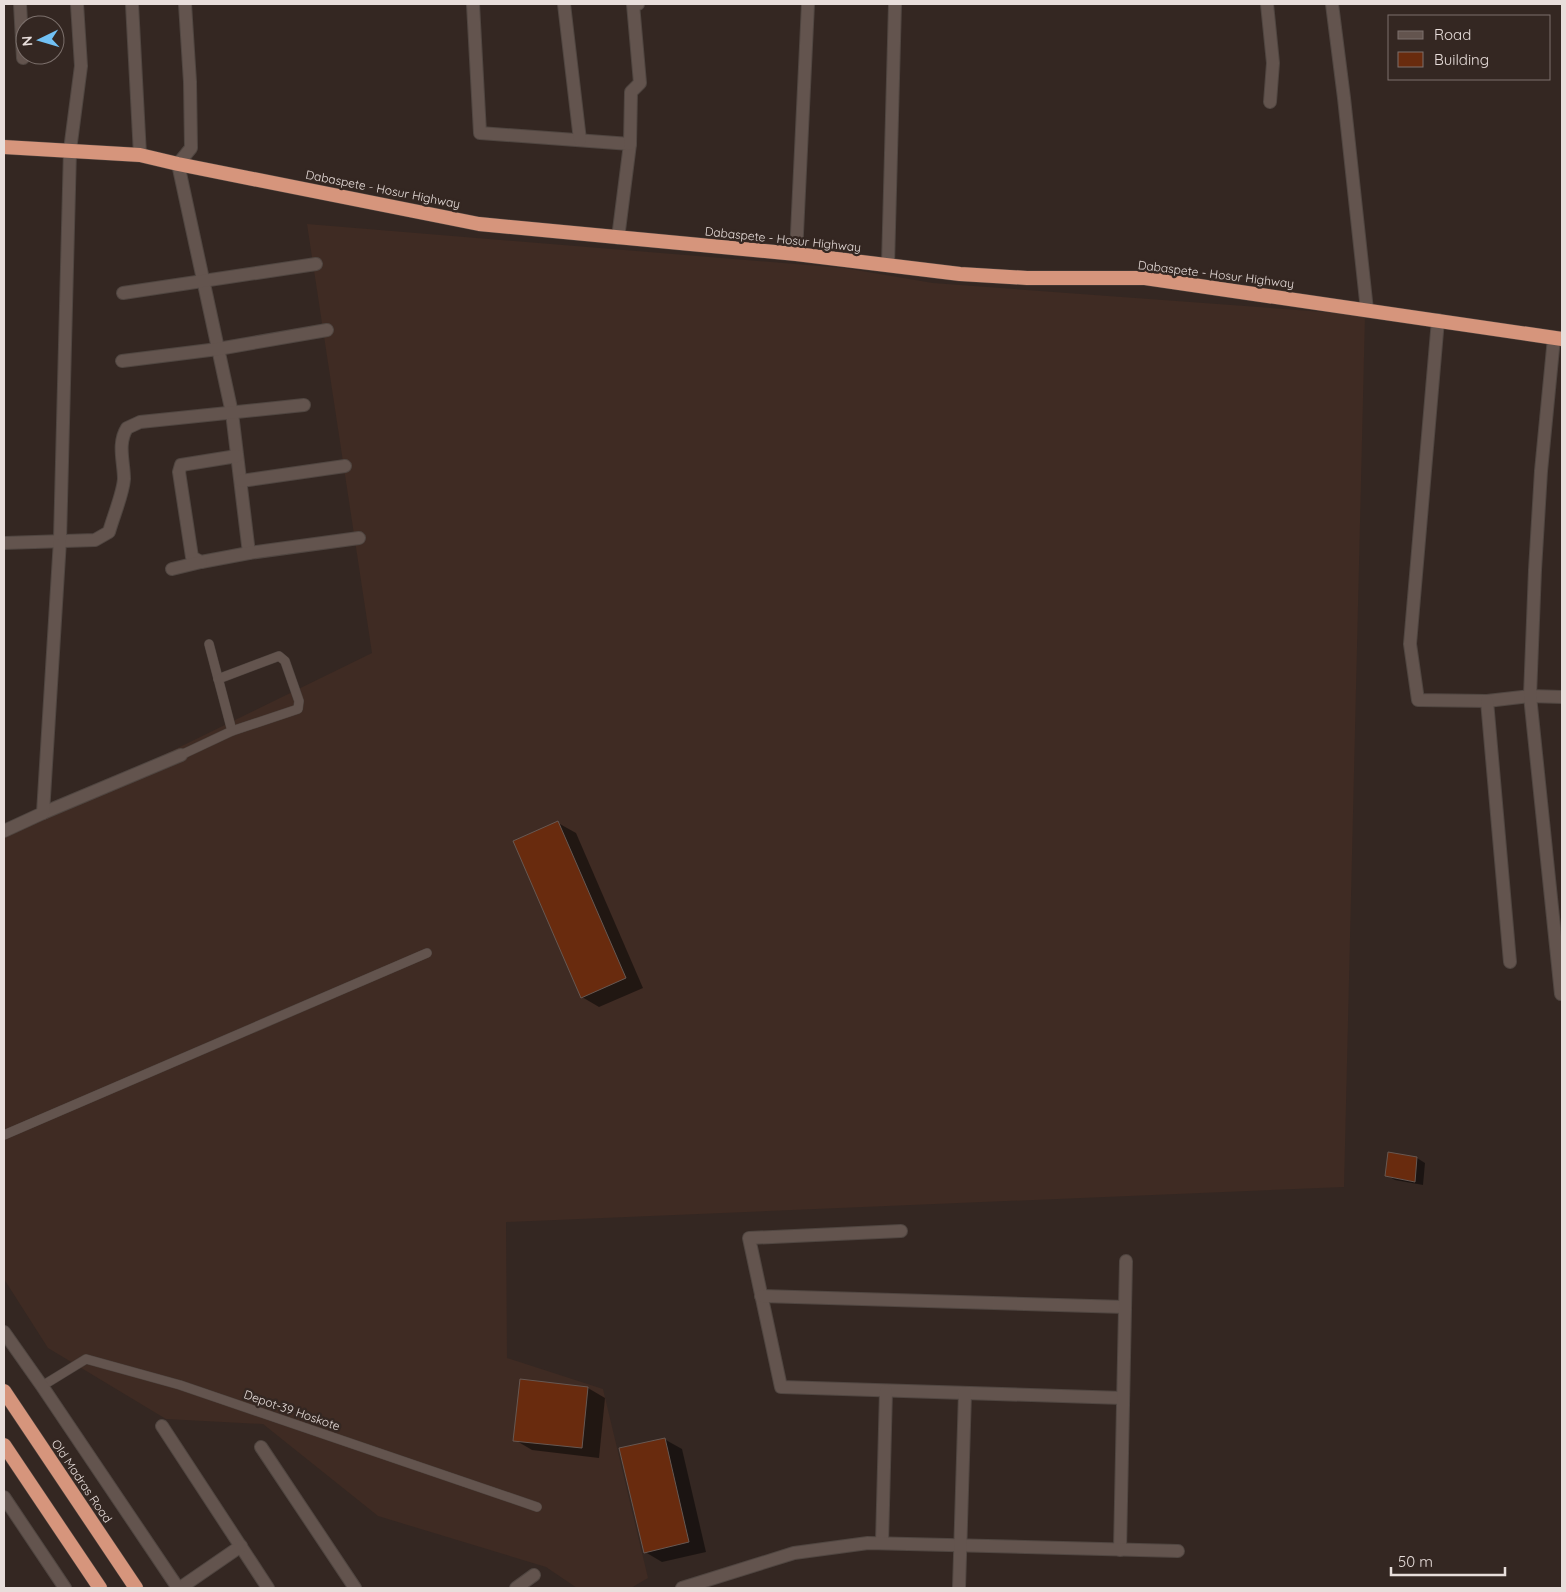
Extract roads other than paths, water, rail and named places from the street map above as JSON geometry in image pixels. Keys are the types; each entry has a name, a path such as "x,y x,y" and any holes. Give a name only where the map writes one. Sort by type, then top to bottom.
{"highway":[{"name":"Dabaspete - Hosur Highway","path":"4,148 140,155 479,224 796,254 960,274 1027,278 1145,278 1558,338"},
{"name":"Old Madras Road","path":"4,1391 136,1588"},
{"path":"4,1444 100,1588"}],"street":[{"path":"43,813 60,540 70,150 81,66 77,4"},
{"path":"132,4 140,155"},
{"path":"185,4 190,82 191,148 178,164 232,413 249,553"},
{"path":"473,4 480,133 630,144"},
{"path":"564,4 580,140"},
{"path":"618,238 630,144 631,92 640,83 633,4 638,4"},
{"path":"796,254 808,4"},
{"path":"888,265 895,4"},
{"path":"1267,4 1273,64 1270,102"},
{"path":"1332,4 1367,310"},
{"path":"123,293 316,264"},
{"path":"1438,320 1411,634 1418,700 1487,701 1530,696 1562,697"},
{"path":"122,361 218,349 327,330"},
{"path":"1558,338 1541,472 1530,696 1561,994"},
{"path":"4,544 60,540 94,540 109,532 124,480 122,445 127,428 140,422 304,404"},
{"path":"201,562 192,557 179,472 181,465 237,456"},
{"path":"240,481 345,466"},
{"path":"172,569 249,553 359,538"},
{"path":"1487,701 1510,962"},
{"path":"4,831 181,755"},
{"path":"900,1231 749,1238 781,1387 1123,1398"},
{"path":"1120,1550 1126,1261"},
{"path":"761,1296 1125,1307"},
{"path":"4,1332 179,1588 241,1546"},
{"path":"882,1543 886,1391"},
{"path":"959,1588 965,1393"},
{"path":"162,1426 268,1588"},
{"path":"261,1447 355,1588"},
{"path":"4,1497 65,1588"},
{"path":"682,1588 794,1554 868,1543 1178,1551"},
{"path":"516,1588 534,1575"}],"lane":[{"path":"209,644 232,731"},
{"path":"181,755 232,731 298,709 299,701 285,661 279,656 218,679"},
{"path":"4,1135 427,953"},
{"name":"Depot-39 Hoskote","path":"42,1386 86,1359 180,1385 537,1508"}]}
